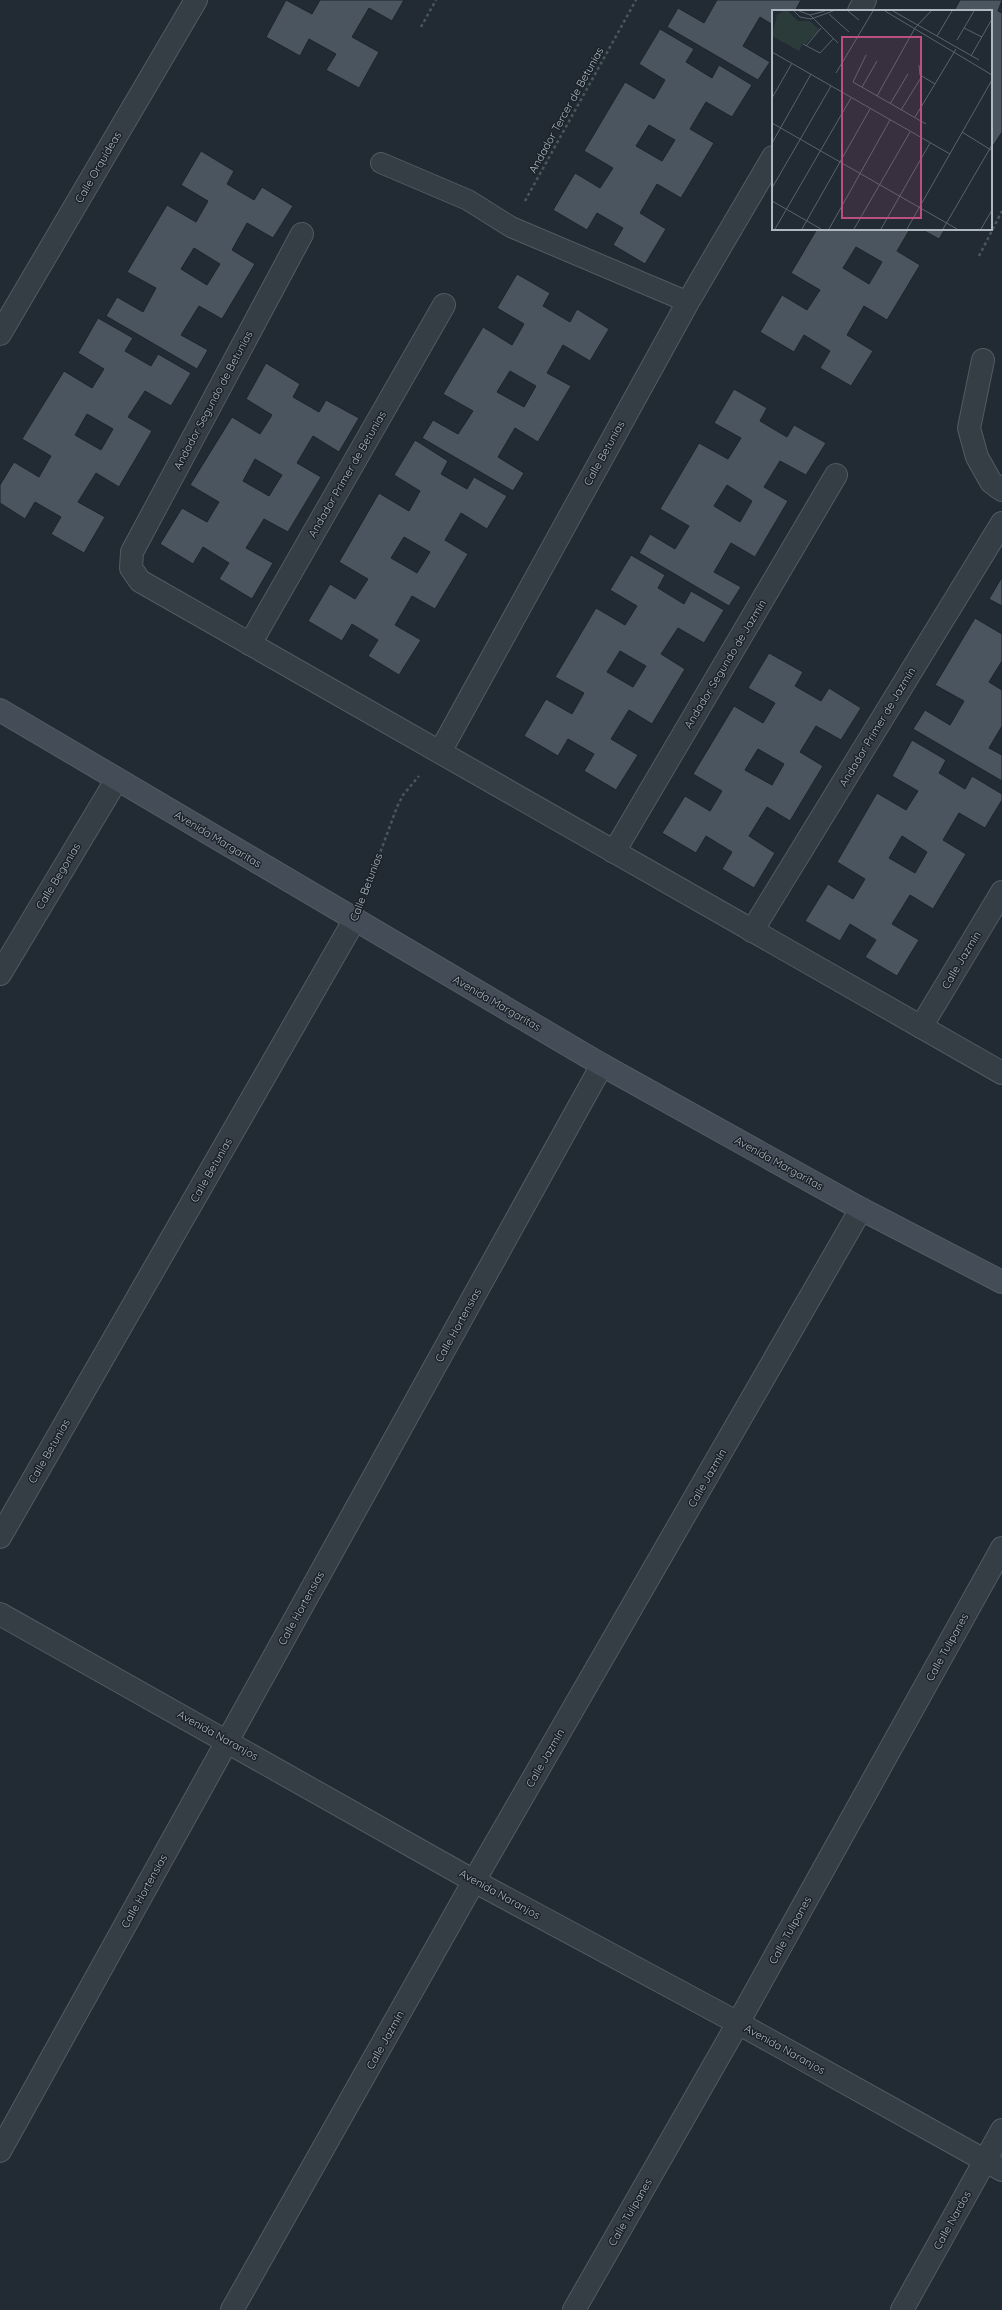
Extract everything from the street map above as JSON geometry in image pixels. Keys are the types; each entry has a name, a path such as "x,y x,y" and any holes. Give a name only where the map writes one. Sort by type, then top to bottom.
{"street":[{"name":"Calle Orquídeas","path":"0,334 196,0"},
{"path":"860,10 865,0"},
{"name":"Calle Betunias","path":"440,752 688,302 772,159"},
{"name":"Andador Segundo de Betunias","path":"250,644 140,581 131,568 132,552 302,234"},
{"name":"Andador Primer de Betunias","path":"250,644 444,305"},
{"path":"983,360 969,428 977,457 990,482 1002,490"},
{"name":"Andador Segundo de Jazmín","path":"614,852 836,475"},
{"name":"Andador Primer de Jazmín","path":"752,931 1002,523"},
{"path":"250,644 1002,1073"},
{"name":"Avenida Margaritas","path":"0,710 602,1065 862,1209 1002,1282"},
{"name":"Calle Begonias","path":"0,974 117,779"},
{"name":"Calle Jazmín","path":"921,1027 1002,892"},
{"name":"Calle Betunias","path":"0,1537 355,920"},
{"name":"Calle Hortensias","path":"0,2151 602,1065"},
{"name":"Calle Jazmín","path":"232,2310 474,1881 862,1209"},
{"name":"Calle Tulipanes","path":"574,2310 738,2023 1002,1548"},
{"name":"Avenida Naranjos","path":"0,1614 228,1741 474,1881 738,2023 994,2165"},
{"name":"Calle Nardos","path":"902,2310 994,2165 1002,2130"}],"lane":[{"path":"381,163 468,200 511,227 688,302"}],"path":[{"path":"421,27 436,0"},
{"name":"Andador Tercer de Betunias","path":"511,227 636,0"},
{"path":"979,256 1002,211"},
{"name":"Calle Betunias","path":"355,920 403,795"}],"building":[{"path":"286,0 312,14 320,0 404,0 392,21 369,8 352,37 379,52 359,88 326,70 336,54 309,39 300,56 266,37"},
{"path":"717,0 801,0 796,10 772,10 772,24 760,17 743,46 770,62 758,80 667,27 678,8 704,23"},
{"path":"960,0 1002,0 998,11 1002,13 1002,132 993,146 992,10 955,10"},
{"path":"660,29 694,49 686,62 712,78 719,65 752,85 732,117 706,102 690,129 714,143 681,198 657,184 640,213 666,229 645,264 613,245 623,228 597,213 587,230 553,210 575,173 600,188 613,168 584,151 625,82 654,99 665,80 639,64","holes":["649,125 675,140 662,161 636,146"]},
{"path":"201,151 234,171 227,184 254,200 262,187 293,206 273,238 247,223 232,250 255,264 222,319 199,306 181,335 208,350 197,369 106,316 117,297 143,312 156,288 127,272 167,205 196,222 208,201 181,185","holes":["194,248 220,264 207,285 181,269"]},
{"path":"816,230 909,230 897,251 920,265 887,320 864,306 847,335 873,351 851,386 820,368 830,351 804,335 794,352 760,332 782,295 807,310 820,290 791,273","holes":["856,247 882,262 869,284 843,268"]},
{"path":"923,230 944,230 939,239"},
{"path":"517,274 550,293 543,306 570,322 577,309 609,329 590,361 563,345 547,373 571,386 538,442 515,428 498,457 524,473 513,491 422,438 433,420 458,434 473,411 443,394 483,327 512,345 524,324 497,308","holes":["510,371 536,386 524,407 497,392"]},
{"path":"98,318 133,338 125,351 151,366 158,354 191,373 171,406 145,391 128,417 152,431 119,487 96,473 78,502 105,517 84,553 51,534 61,517 35,502 25,519 0,503 0,485 14,462 39,477 51,456 22,439 64,371 92,388 104,369 78,353","holes":["87,414 113,429 101,450 75,435"]},
{"path":"266,363 300,384 293,397 319,412 326,400 359,418 339,452 313,436 297,463 321,477 288,532 264,519 246,548 273,563 252,599 219,579 229,563 203,547 193,564 160,544 182,508 207,522 219,502 190,485 232,417 260,434 272,415 246,399","holes":["255,459 282,475 269,496 243,481"]},
{"path":"734,389 767,408 760,421 787,437 794,425 826,443 806,475 780,461 764,487 788,501 755,557 731,543 714,572 741,587 729,606 639,553 650,534 675,549 689,526 660,509 699,443 728,459 741,438 714,423","holes":["727,485 752,501 740,522 714,506"]},
{"path":"415,440 448,461 441,474 467,489 474,477 507,496 487,529 461,513 445,540 468,554 435,609 412,596 395,625 421,640 399,675 368,656 378,640 352,624 342,641 308,621 330,584 355,599 368,579 339,562 379,493 409,511 420,491 394,475","holes":["404,537 430,552 417,573 391,558"]},
{"path":"631,555 665,575 658,588 684,604 691,591 724,610 704,643 678,628 661,654 685,669 652,724 629,710 611,739 638,755 616,790 584,771 594,754 568,739 558,756 524,736 546,699 572,714 584,693 555,677 596,608 625,625 637,606 610,590","holes":["620,651 646,666 633,687 607,672"]},
{"path":"1002,577 1002,606 989,599"},
{"path":"975,618 1002,634 1002,661 989,682 1002,690 1002,726 989,748 1002,755 1002,781 913,729 925,710 950,725 964,701 935,685"},
{"path":"769,653 803,672 795,686 821,701 829,688 861,708 841,740 816,726 800,752 823,766 790,821 767,807 749,836 775,853 754,888 722,869 732,852 706,836 696,853 662,833 685,796 710,811 722,791 693,774 734,706 763,723 775,703 748,688","holes":["758,749 784,764 772,785 745,770"]},
{"path":"912,740 946,760 939,773 965,789 972,776 1002,794 1002,800 985,828 959,813 943,840 966,854 933,909 910,895 892,924 919,940 897,976 865,957 876,940 850,924 840,941 805,921 828,884 853,899 865,879 837,862 877,793 906,810 918,791 892,776","holes":["902,836 927,852 915,873 889,858"]}]}
